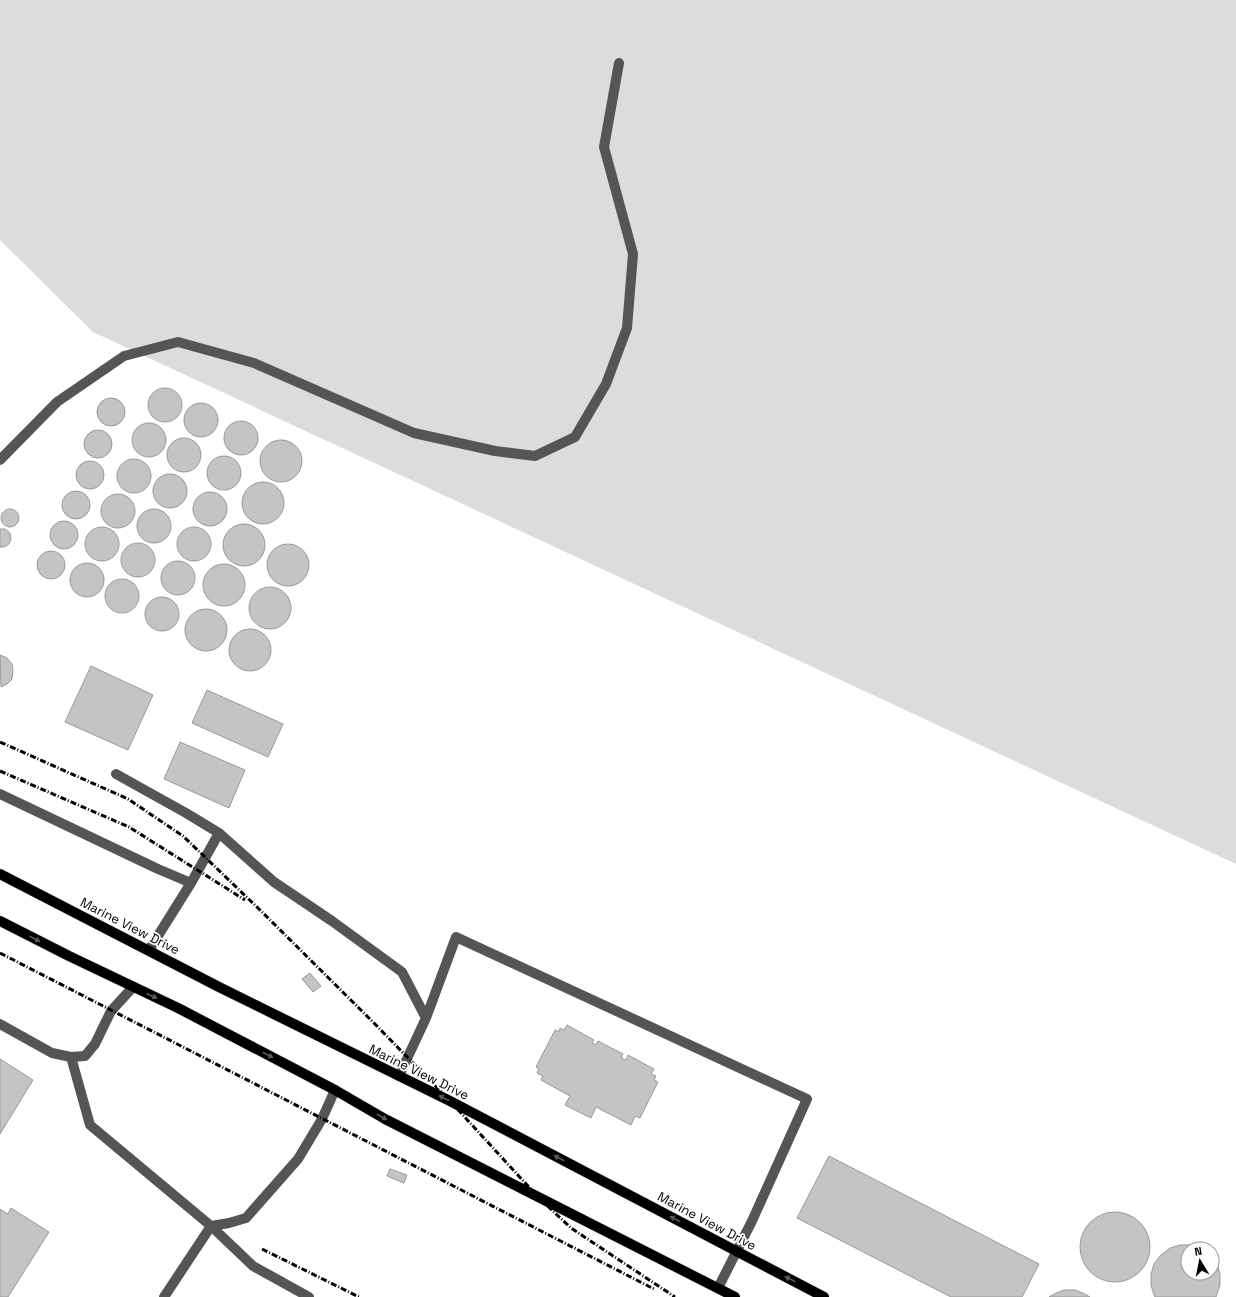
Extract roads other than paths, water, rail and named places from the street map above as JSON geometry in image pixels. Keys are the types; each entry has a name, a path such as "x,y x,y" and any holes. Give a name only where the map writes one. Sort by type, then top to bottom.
{"main road":[{"name":"Marine View Drive","path":"0,874 220,987 450,1101 824,1297"},
{"path":"0,921 178,1008 335,1090 385,1119 735,1297"}],"lane":[{"path":"0,460 57,402 124,356 178,342 254,363 414,433 495,451 535,456 576,437 606,384 627,328 633,254 604,147 619,63"},
{"path":"116,774 219,833 274,882 332,921 402,972 426,1018"},
{"path":"0,794 158,869 191,883"},
{"path":"149,950 191,883 219,833"},
{"path":"400,1076 426,1018 456,937 807,1099 718,1288"},
{"path":"0,1024 52,1053 71,1057 85,1056 95,1044 111,1011 133,987"},
{"path":"71,1057 90,1125 211,1226 253,1266 309,1297"},
{"path":"164,1297 211,1226 246,1218 298,1159 322,1119 335,1090"}],"railway":[{"path":"0,742 128,799 183,836 373,1022 450,1101 538,1197 571,1228 675,1297"},
{"path":"0,771 129,827 245,900"},
{"path":"0,953 654,1289"},
{"path":"262,1249 359,1297"}]}
